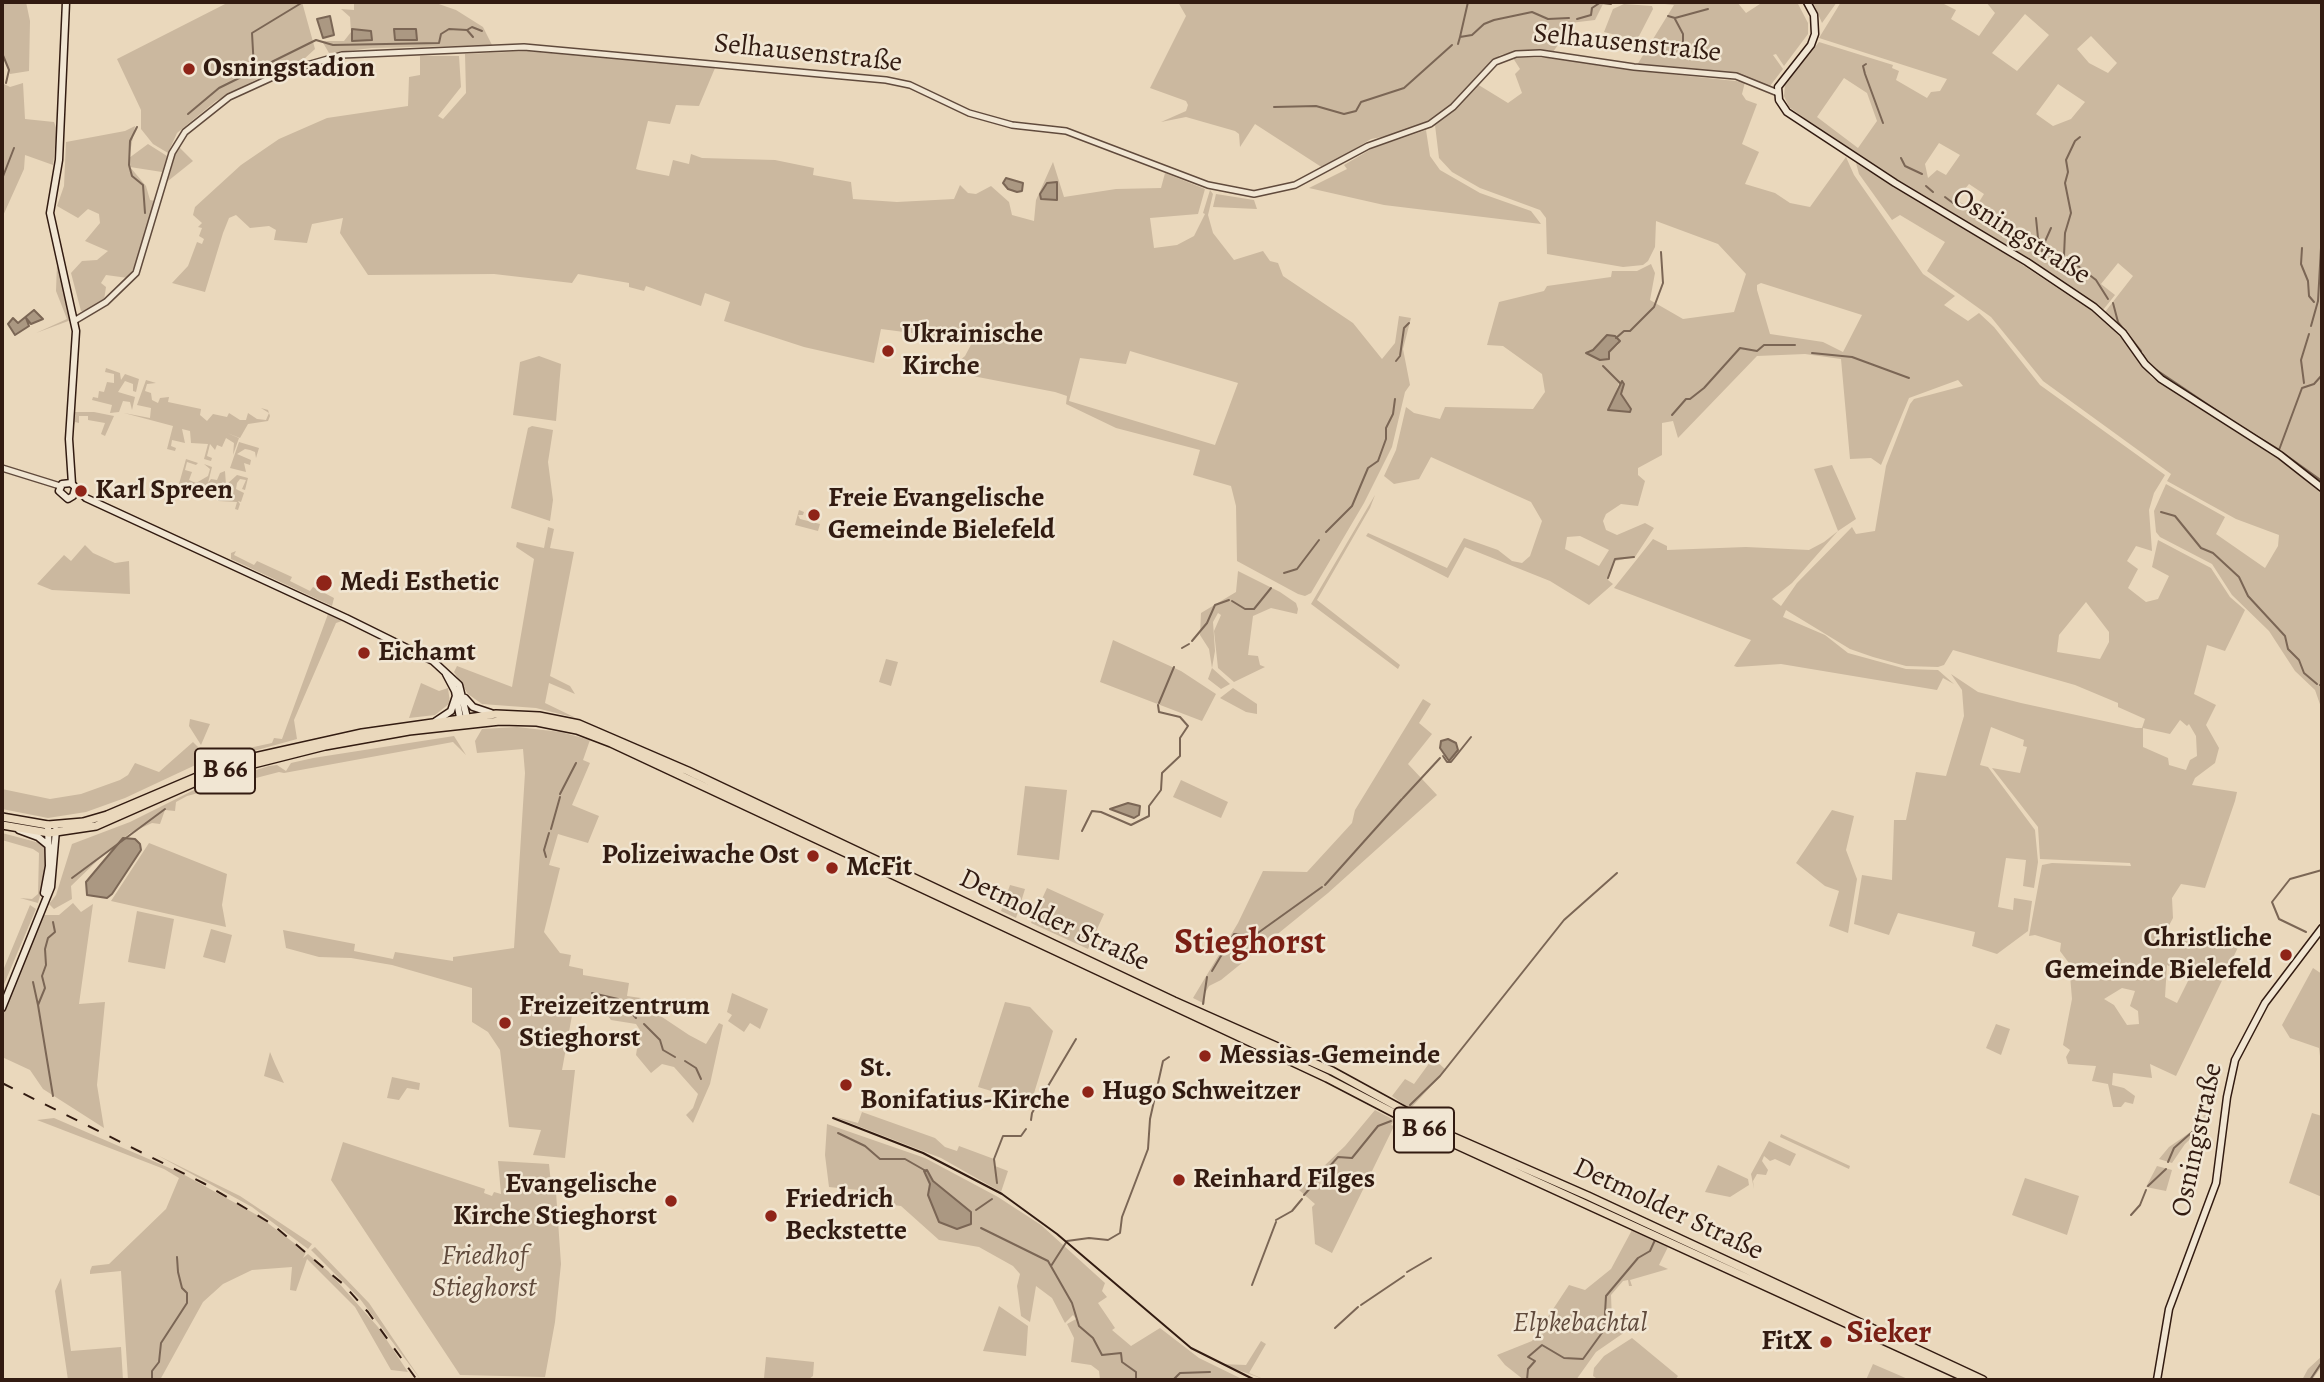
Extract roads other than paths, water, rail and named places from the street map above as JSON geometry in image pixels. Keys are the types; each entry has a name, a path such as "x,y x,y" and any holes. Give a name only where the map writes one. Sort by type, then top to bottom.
{"main road":[{"path":"66,2 59,160 50,213 74,321 76,342 69,439 72,464 68,488 354,621 438,664 458,692 473,707 496,714"},
{"path":"1778,93 1781,81 1814,39 1816,22 1807,2"},
{"name":"Osningstraße","path":"1778,93 1782,105 1802,124 2027,262 2103,313 2161,379 2280,455 2322,488"},
{"path":"436,721 451,711 458,692"},
{"path":"458,692 464,721"},
{"name":"Detmolder Straße","path":"464,721 496,714 539,716 579,724 903,878 1336,1078 1577,1196 1773,1282 1983,1380"},
{"name":"B 66","path":"2,817 52,829 113,813 192,776 244,759 323,740 436,721 464,721"},
{"name":"Detmolder Straße","path":"464,721 531,721 577,730 699,780"},
{"name":"B 66","path":"2,825 52,829 113,821 195,782 257,761 464,721"},
{"path":"11,827 38,837 49,846"},
{"path":"2,998 44,893 52,829"},
{"path":"2,1008 51,887 52,829"},
{"name":"Osningstraße","path":"2157,1380 2169,1309 2214,1191 2235,1060 2265,1003 2322,928"},
{"name":"Detmolder Straße","path":"1642,1225 1769,1291 1970,1380"},
{"path":"1769,1291 1773,1282"}],"street":[{"name":"Selhausenstraße","path":"74,321 106,302 140,266 172,153 185,132 229,97 286,71 342,55 524,47 886,80 910,85 961,110 993,121 1066,131 1208,185 1259,194 1295,185 1368,146 1430,124 1453,107 1495,62 1516,54 1540,53 1634,68 1736,76 1778,93"},
{"path":"2,468 68,488"}],"waterway":[{"path":"254,69 252,33 303,2"},
{"path":"1460,37 1468,2"},
{"path":"1577,19 1591,15 1592,8 1601,2"},
{"path":"1602,3 1611,4"},
{"path":"1668,16 1675,18 1708,9"},
{"path":"1458,44 1460,37 1472,35 1484,24 1494,20 1532,12 1548,19 1569,18"},
{"path":"1675,19 1683,34 1683,43"},
{"path":"188,114 219,88 316,40 333,45 439,43 441,34 449,29 467,30 472,27 482,31"},
{"path":"467,30 473,37"},
{"path":"1274,107 1316,106 1344,114 1356,111 1361,102 1404,88 1452,45"},
{"path":"2,53 9,70 6,83"},
{"path":"1866,64 1863,66 1865,74 1883,123"},
{"path":"137,127 130,141 129,165 132,176 143,185 145,213"},
{"path":"2064,256 2065,233 2071,213 2065,183 2068,172 2066,160 2075,141 2080,137"},
{"path":"2,179 14,148"},
{"path":"1901,158 1905,166 1922,174"},
{"path":"1926,186 1933,192"},
{"path":"1945,197 1953,203"},
{"path":"1976,217 1995,229"},
{"path":"2036,218 2038,238 2043,246 2051,228"},
{"path":"2014,236 2021,246 2043,246 2042,251 2055,258 2069,259 2096,280 2108,299"},
{"path":"2302,248 2301,264 2308,281 2309,296 2314,302"},
{"path":"2311,326 2318,301 2321,248"},
{"path":"1616,338 1624,331 1630,331 1654,307 1663,283 1661,252"},
{"path":"2113,303 2118,322 2141,351"},
{"path":"1396,361 1400,356 1404,328 1409,323"},
{"path":"2304,383 2301,360 2309,334"},
{"path":"1672,415 1686,399 1704,388 1740,348 1757,351 1764,345 1795,345"},
{"path":"1812,353 1852,357 1909,378"},
{"path":"2143,355 2148,363"},
{"path":"1603,366 1620,383"},
{"path":"2155,369 2228,418"},
{"path":"2279,450 2302,388 2314,384 2322,375"},
{"path":"1326,532 1352,506 1368,468 1378,461 1395,399"},
{"path":"2243,428 2278,449"},
{"path":"2283,453 2322,481"},
{"path":"2161,512 2175,516 2201,548 2213,553 2239,577 2248,596 2285,636 2288,649 2299,660 2304,673 2317,684"},
{"path":"1284,573 1297,569 1319,540"},
{"path":"1608,578 1615,559 1634,557"},
{"path":"1232,601 1245,609 1254,609 1271,588"},
{"path":"1192,641 1207,623 1215,605 1229,600"},
{"path":"1182,648 1189,644"},
{"path":"1159,703 1174,667"},
{"path":"1082,831 1092,811 1131,825 1149,816 1149,806 1161,790 1162,773 1180,756 1180,738 1188,726 1180,717 1159,712 1158,705"},
{"path":"1443,756 1447,762 1451,762 1471,737"},
{"path":"1403,798 1440,758"},
{"path":"560,794 576,763"},
{"path":"551,829 560,797"},
{"path":"1325,885 1402,799"},
{"path":"72,878 165,809"},
{"path":"546,857 544,850 549,833"},
{"path":"2306,932 2279,919 2272,902 2290,879 2322,870"},
{"path":"1410,1105 1440,1076 1564,920 1617,873"},
{"path":"1212,971 1234,934 1255,935 1322,887"},
{"path":"53,922 55,932 48,938 45,949 46,965 42,976 45,988 38,1005 53,1096"},
{"path":"1203,1004 1207,977"},
{"path":"33,982 38,1005"},
{"path":"592,993 618,999 636,1018"},
{"path":"644,1024 660,1040 663,1050 675,1057"},
{"path":"1031,1120 1032,1113 1076,1039"},
{"path":"1051,1266 1067,1241 1089,1238 1108,1240 1120,1233 1122,1217 1148,1149 1150,1119 1163,1061 1169,1057"},
{"path":"685,1061 696,1068 701,1079"},
{"path":"2168,1162 2174,1148 2208,1118"},
{"path":"1304,1195 1338,1157 1352,1158 1378,1126 1391,1121"},
{"path":"997,1183 994,1159 1003,1136 1021,1136 1026,1129"},
{"path":"838,1133 865,1146 880,1159 905,1159 926,1171"},
{"path":"2148,1186 2166,1169"},
{"path":"2131,1215 2140,1205 2146,1190"},
{"path":"976,1210 992,1199"},
{"path":"1276,1220 1292,1211 1302,1199"},
{"path":"1252,1285 1276,1222"},
{"path":"981,1228 1048,1261 1072,1303 1079,1326 1093,1338 1102,1355 1121,1353 1122,1362 1136,1372 1136,1380"},
{"path":"1527,1380 1528,1369 1535,1361 1528,1357 1542,1345 1564,1358 1583,1359 1604,1330 1606,1296 1638,1258 1650,1251 1655,1240"},
{"path":"152,1380 152,1371 159,1362 161,1343 187,1303 187,1293 182,1288 178,1272 177,1257"},
{"path":"1407,1272 1431,1258"},
{"path":"1361,1305 1404,1276"},
{"path":"1335,1328 1358,1307"},
{"path":"2310,1380 2322,1362"},
{"path":"1173,1380 1180,1373 1210,1372"},
{"path":"1142,1380 1150,1380"}],"tram line":[{"path":"833,1118 923,1153 1002,1194 1057,1234 1191,1348 1255,1380"}],"railway":[{"path":"2,1083 205,1184 272,1224 343,1284 368,1312 417,1380"}],"place":[{"name":"Osningstadion","path":"189,69"},
{"name":"Ukrainische Kirche","path":"888,351"},
{"name":"Karl Spreen","path":"81,491"},
{"name":"Freie Evangelische Gemeinde Bielefeld","path":"814,515"},
{"name":"Medi Esthetic","path":"324,583"},
{"name":"Eichamt","path":"364,653"},
{"name":"Polizeiwache Ost","path":"813,856"},
{"name":"McFit","path":"832,868"},
{"name":"Christliche Gemeinde Bielefeld","path":"2286,955"},
{"name":"Freizeitzentrum Stieghorst","path":"505,1023"},
{"name":"Messias-Gemeinde","path":"1205,1056"},
{"name":"St. Bonifatius-Kirche","path":"846,1085"},
{"name":"Hugo Schweitzer","path":"1088,1092"},
{"name":"Reinhard Filges","path":"1179,1180"},
{"name":"Evangelische Kirche Stieghorst","path":"671,1201"},
{"name":"Friedrich Beckstette","path":"771,1216"},
{"name":"FitX","path":"1826,1342"}],"district":[{"name":"Stieghorst","path":"1250,944"},
{"name":"Sieker","path":"1889,1334"}],"park label":[{"name":"Friedhof Stieghorst","path":"484,1273"},
{"name":"Elpkebachtal","path":"1580,1324"}]}
